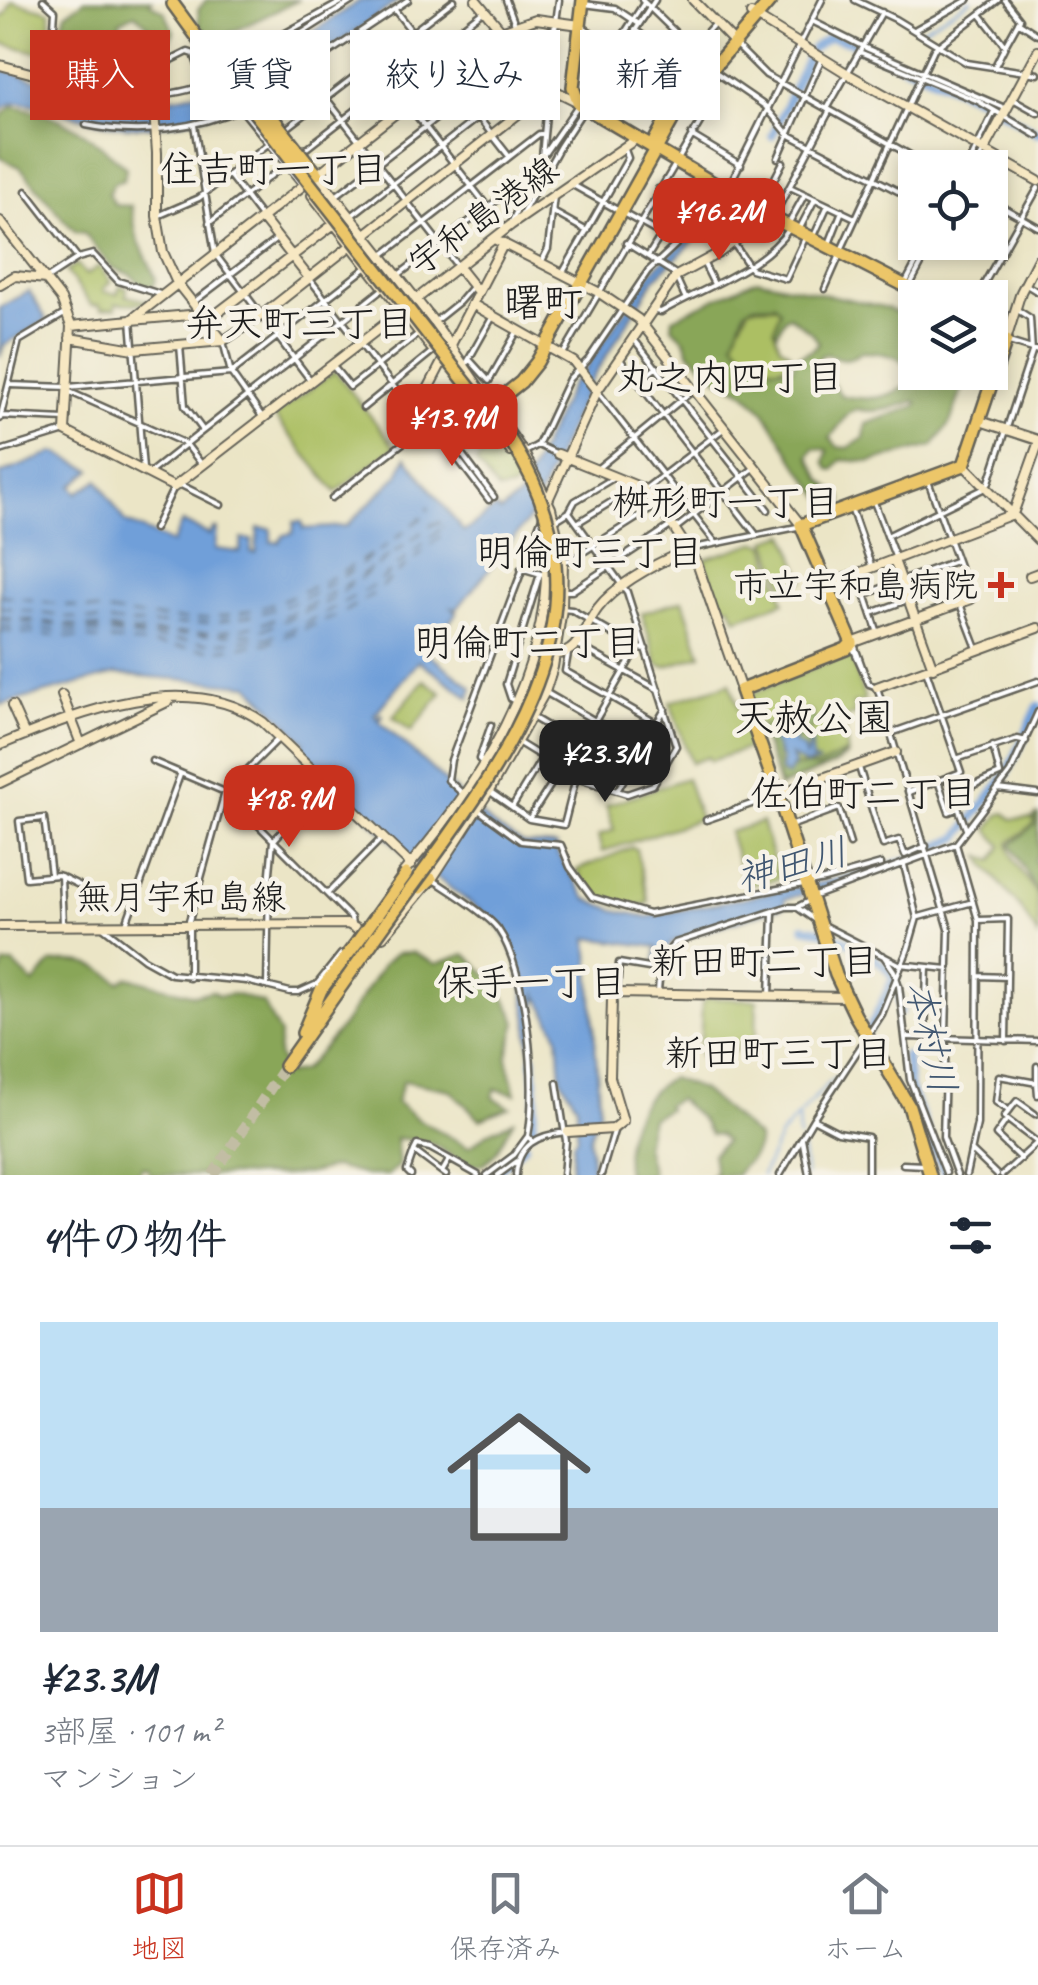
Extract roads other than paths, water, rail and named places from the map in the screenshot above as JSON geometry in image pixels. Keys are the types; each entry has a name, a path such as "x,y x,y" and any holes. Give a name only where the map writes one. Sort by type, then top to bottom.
{"highway":[{"path":"720,53 767,1"},
{"path":"580,104 574,87 583,2"},
{"path":"173,4 191,30"},
{"path":"181,16 192,30"},
{"path":"257,120 304,185"},
{"path":"263,120 509,438 538,488 555,542 558,588 554,622 528,706 496,764 374,945"},
{"path":"272,120 317,174"},
{"path":"606,120 767,215 898,283"},
{"path":"488,409 528,374 570,278 654,149 656,135 666,120"},
{"path":"929,1169 915,1104 845,997 740,690 852,643 801,525 964,465 990,390"},
{"path":"410,867 357,932 322,990 288,1062 374,945 433,877"}],"street":[{"path":"42,0 55,10 54,30"},
{"path":"291,30 345,0"},
{"path":"306,30 354,0"},
{"path":"363,30 408,0"},
{"path":"416,30 454,0"},
{"path":"477,1 488,0"},
{"path":"506,0 515,24"},
{"path":"554,30 559,0"},
{"path":"635,30 655,0"},
{"path":"693,0 763,72 901,150"},
{"path":"524,453 540,446 569,379 581,370 627,310 658,262 732,195 741,165 822,0"},
{"path":"855,0 967,63 1038,74"},
{"path":"914,30 968,0"},
{"path":"825,289 854,217 936,46 1002,0 1020,19 994,68"},
{"path":"477,1 500,30"},
{"path":"625,30 644,1 673,30"},
{"path":"583,2 616,8 641,30"},
{"path":"394,9 411,30"},
{"path":"458,30 484,10"},
{"path":"980,13 1005,46"},
{"path":"881,14 790,187 767,215 734,244 676,276 596,390 563,456 447,775 452,786 477,810 521,841 560,845 588,894 610,905 653,914 809,892 904,866 928,851"},
{"path":"753,16 1038,184 1008,239"},
{"path":"503,30 530,20 586,30"},
{"path":"812,21 862,49 1001,111 1038,136"},
{"path":"709,30 716,22"},
{"path":"1018,22 1038,35"},
{"path":"547,30 555,24"},
{"path":"980,149 1038,51"},
{"path":"767,215 788,134 822,58"},
{"path":"0,65 30,72"},
{"path":"720,73 769,111 788,134 898,192"},
{"path":"330,96 350,80"},
{"path":"560,95 580,104"},
{"path":"1012,99 1038,114"},
{"path":"330,104 475,289"},
{"path":"332,498 403,443 468,301 504,244 532,174 580,104"},
{"path":"512,225 580,104"},
{"path":"280,120 304,154 350,114"},
{"path":"154,120 157,216 163,252 178,283 223,341 230,373 264,418"},
{"path":"86,125 155,128 207,120"},
{"path":"209,223 288,167 249,120"},
{"path":"286,129 298,120"},
{"path":"132,320 387,120"},
{"path":"419,120 488,207 512,225"},
{"path":"334,197 432,120"},
{"path":"350,217 475,120"},
{"path":"480,120 510,157"},
{"path":"70,338 134,349 223,341 261,316 512,120"},
{"path":"542,157 545,120"},
{"path":"563,354 701,120"},
{"path":"194,124 215,254 312,381"},
{"path":"382,256 544,134"},
{"path":"691,135 741,165"},
{"name":"宇和島港線","path":"176,486 512,225 636,139"},
{"path":"157,216 204,194 268,144"},
{"path":"570,278 587,231 628,158 624,147"},
{"path":"317,174 482,382 488,409"},
{"path":"398,276 532,174"},
{"path":"229,175 415,414"},
{"path":"648,256 698,176"},
{"path":"572,184 662,235"},
{"path":"304,185 434,351 488,409 542,517 541,622 535,652 498,740 410,867"},
{"path":"790,187 854,217"},
{"path":"658,189 705,219"},
{"path":"26,192 78,258"},
{"path":"734,244 748,265 786,278 799,232 804,194"},
{"path":"540,263 548,249 554,196"},
{"path":"799,232 815,199"},
{"path":"654,311 660,312 748,265 778,242 799,232 828,205"},
{"path":"1008,210 1038,227"},
{"path":"827,248 842,211"},
{"path":"553,212 587,231"},
{"path":"0,221 68,312 71,326 65,430"},
{"path":"71,326 204,317 244,293 334,224"},
{"path":"193,304 278,238"},
{"path":"494,239 598,292 643,324 801,525 690,549 623,586 604,601 590,620 568,654 565,671 656,723"},
{"path":"626,243 676,276 685,297"},
{"path":"15,276 46,279 78,258 93,254 118,281 164,295"},
{"path":"1008,334 1038,259"},
{"path":"0,285 32,261"},
{"path":"703,262 715,285"},
{"path":"10,384 68,389 230,373 367,267"},
{"path":"1025,284 1038,292"},
{"path":"146,472 384,288"},
{"path":"468,301 563,354 581,370 715,542"},
{"path":"434,322 468,301"},
{"path":"887,536 986,486 1035,351 1030,318 1016,309"},
{"path":"65,420 0,418 19,340 68,312"},
{"path":"1030,323 1038,312"},
{"path":"467,362 493,316"},
{"path":"132,320 146,472"},
{"path":"482,382 489,381 518,330"},
{"path":"332,365 350,388 420,333"},
{"path":"633,338 768,510"},
{"path":"1008,341 1035,351"},
{"path":"180,345 184,406 202,429"},
{"path":"362,408 434,351"},
{"path":"619,358 755,533"},
{"path":"638,382 657,367"},
{"path":"68,389 184,443 203,466"},
{"path":"597,469 695,389"},
{"path":"488,409 454,436 452,442 491,498"},
{"name":"無月宇和島線","path":"0,926 268,924 383,937 433,877 489,791 545,692 562,633 563,561 548,499 524,453 488,409"},
{"path":"827,585 1012,514 1038,442 980,422"},
{"path":"578,523 663,475 725,427"},
{"path":"0,451 65,430 221,505"},
{"path":"540,446 641,488 656,506 698,562 740,690"},
{"path":"964,465 1038,540"},
{"path":"563,591 572,591 608,565 694,515 756,466"},
{"path":"555,521 569,512 575,501 615,477"},
{"path":"928,480 971,599 852,643 869,684 877,687 1038,628"},
{"path":"154,529 176,486"},
{"path":"873,500 916,620 961,772 909,792"},
{"path":"563,561 571,560 656,506"},
{"path":"851,508 872,568"},
{"path":"517,742 576,778 627,794 653,785 676,746 623,586 569,512"},
{"path":"866,594 957,560"},
{"path":"522,568 543,574"},
{"path":"858,573 878,632"},
{"path":"872,613 964,579"},
{"path":"516,702 508,692 510,673 527,618 540,596"},
{"path":"959,603 978,651"},
{"path":"562,610 572,610 646,650"},
{"path":"527,618 541,622"},
{"path":"575,643 659,690"},
{"path":"518,645 535,652 568,654"},
{"path":"529,819 581,746 637,648"},
{"path":"510,673 524,680"},
{"path":"891,733 1038,682"},
{"path":"877,687 949,930 943,1137 957,1175"},
{"path":"545,692 666,762"},
{"path":"62,694 81,744"},
{"path":"0,783 178,698"},
{"path":"0,745 125,700 203,699 255,716 410,867 433,877 494,925 509,950 521,990 532,1086 530,1139 517,1161 498,1175"},
{"path":"12,706 25,735"},
{"path":"617,791 665,709"},
{"path":"858,763 884,845 899,840 905,856 956,844 998,789 1038,712"},
{"path":"532,717 628,773"},
{"path":"484,764 479,759 491,725"},
{"path":"488,736 498,740"},
{"path":"189,978 188,924 225,792 279,738"},
{"path":"956,759 992,746 1025,740 1038,742"},
{"path":"953,794 1000,774 992,746"},
{"path":"706,820 896,752"},
{"path":"512,807 542,758"},
{"path":"100,924 157,968 189,978 246,981 299,992 317,984 357,932 351,918 225,792 152,761"},
{"path":"126,924 180,775"},
{"path":"947,777 966,829"},
{"path":"489,791 529,819 564,825 576,778"},
{"path":"938,781 949,812 958,808"},
{"path":"267,986 273,841 327,784"},
{"path":"998,789 1038,794"},
{"path":"788,826 839,808 850,844"},
{"path":"51,875 44,818 19,821 26,878 61,876 87,888"},
{"path":"327,894 382,838"},
{"path":"956,844 978,920 977,1124 966,1175"},
{"path":"658,992 661,970 674,943 798,907 809,892 881,864"},
{"path":"780,1175 896,982 917,918 904,866"},
{"path":"61,876 63,924"},
{"path":"917,918 972,902"},
{"path":"798,907 820,928 902,965 948,969"},
{"path":"770,996 773,913"},
{"path":"978,920 1008,919 1006,1040"},
{"path":"883,955 896,982 915,1104 946,1174"},
{"path":"601,1175 614,1128 623,1118 610,1065 612,999 619,963 661,970"},
{"path":"925,1037 927,967"},
{"path":"978,976 1007,977"},
{"path":"616,993 845,997"},
{"path":"906,1037 1038,1041"},
{"path":"1037,1066 1038,1095"},
{"path":"1008,1110 995,1100 999,1076 1038,1083"},
{"path":"557,1083 566,1132 563,1175"},
{"path":"1021,1159 996,1135 1017,1100 1037,1113"},
{"path":"813,1119 838,1132 864,1134 868,1138 868,1175"},
{"path":"972,1151 1000,1175 1021,1159 1038,1142 1006,1120"},
{"path":"487,1175 530,1139 614,1128"},
{"path":"802,1138 809,1175"},
{"path":"407,1174 417,1145 430,1148 478,1175"},
{"path":"414,1151 444,1174 450,1160"},
{"path":"516,1175 517,1161"},
{"path":"904,1164 929,1169"}],"water":[{"path":"361,0 400,0 357,30 350,30 350,35 330,49 330,30 315,30"},
{"path":"0,69 30,77 30,105 14,103 0,109"},
{"path":"190,94 190,119 126,127 91,120 170,120 170,98"},
{"path":"729,200 734,203 656,277 588,385 529,519 457,609 453,608 457,612 426,652 472,687 470,698 419,661 374,715 383,716 379,721 495,827 523,844 557,846 557,853 587,899 615,910 648,917 838,879 840,885 785,899 785,906 674,941 661,961 655,962 657,947 588,938 599,1111 589,1139 593,1175 571,1175 577,1105 561,1079 558,1035 537,994 532,1075 521,977 498,924 405,854 300,752 305,742 249,685 115,674 0,705 0,474 55,452 92,470 72,486 77,493 98,480 125,522 172,543 182,522 210,535 217,529 215,549 240,552 242,539 252,540 251,552 256,553 258,528 271,529 271,542 279,542 284,535 293,533 294,522 302,522 303,529 347,526 398,475 406,457 464,532 496,508 500,512 519,497 571,384 580,377 652,271"},
{"path":"29,291 47,320 4,345 0,357 0,308"},
{"path":"781,724 801,726 794,735 794,743 803,748 806,757 810,745 803,740 812,739 812,760 819,762 805,765 791,756 794,764 787,776 781,771 782,760 773,741"}],"waterway":[{"path":"920,30 971,0"},
{"path":"813,48 829,37 847,41 982,100 1038,133"},
{"path":"772,136 809,55"},
{"name":"神田川","path":"830,885 958,838 1008,772 1038,706"},
{"name":"本村川","path":"804,927 828,933 879,961 894,980 901,1012"},
{"path":"869,1030 892,981"},
{"name":"本村川","path":"906,1056 910,1088 945,1175"},
{"path":"532,1131 536,1096 533,1058"},
{"path":"762,1175 780,1136 838,1077"},
{"path":"798,1117 799,1138"},
{"path":"801,1144 806,1175"},
{"path":"494,1175 525,1145"}],"tunnel":[{"path":"213,1175 285,1066"}],"place":[{"name":"市立宇和島病院","path":"1001,585"}],"district":[{"name":"住吉町一丁目","path":"274,169"},
{"name":"曙町","path":"543,303"},
{"name":"弁天町三丁目","path":"300,323"},
{"name":"丸之内四丁目","path":"730,377"},
{"name":"桝形町一丁目","path":"726,502"},
{"name":"明倫町三丁目","path":"590,552"},
{"name":"明倫町二丁目","path":"528,642"},
{"name":"天赦公園","path":"814,718"},
{"name":"佐伯町二丁目","path":"864,793"},
{"name":"新田町二丁目","path":"765,961"},
{"name":"保手一丁目","path":"532,982"},
{"name":"新田町三丁目","path":"779,1053"}]}
